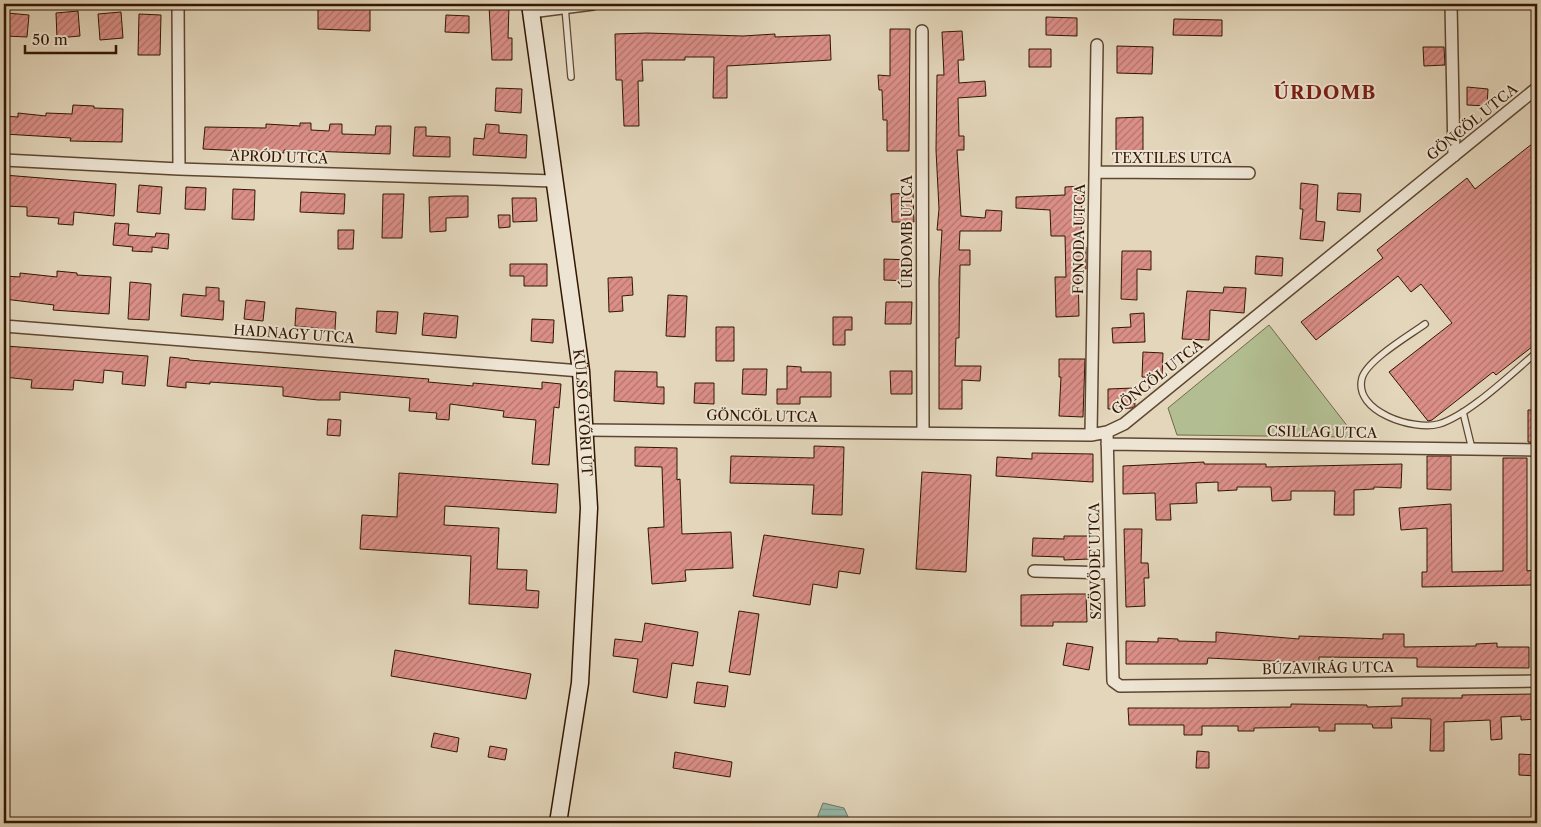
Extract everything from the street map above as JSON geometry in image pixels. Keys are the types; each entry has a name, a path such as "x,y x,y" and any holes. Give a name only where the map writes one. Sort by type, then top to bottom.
{"main road":[{"name":"KÜLSŐ GYŐRI ÚT","path":"531,8 553,181 581,371 589,508 580,682 558,823"}],"street":[{"path":"178,4 179,169"},
{"path":"531,8 565,8 593,4"},
{"path":"1451,4 1454,156"},
{"name":"ÚRDOMB UTCA","path":"922,31 923,433"},
{"name":"FONODA UTCA","path":"1091,435 1097,44"},
{"name":"GÖNCÖL UTCA","path":"585,430 1091,435 1107,438 1537,88"},
{"name":"APRÓD UTCA","path":"4,160 179,169 553,181"},
{"name":"TEXTILES UTCA","path":"1095,172 1249,174"},
{"name":"HADNAGY UTCA","path":"4,326 581,371"},
{"name":"CSILLAG UTCA","path":"1107,438 1537,450"},
{"name":"SZÖVÖDE UTCA","path":"1107,438 1113,681 1120,686"},
{"path":"1034,571 1110,573"},
{"name":"BÚZAVIRÁG UTCA","path":"1120,686 1537,681"}],"lane":[{"path":"565,8 571,77"},
{"path":"1425,324 1369,366 1362,377 1361,388 1376,410 1385,416 1416,425 1437,424 1463,412 1537,352"},
{"path":"1463,412 1472,449"}],"shaded area":[{"path":"1269,325 1352,432 1346,437 1177,435 1168,408"},
{"path":"823,803 844,808 849,819 846,823 822,823 817,818"}],"building":[{"path":"318,4 370,4 370,31 318,29"},
{"path":"489,6 509,6 508,38 512,38 512,60 492,60"},
{"path":"78,11 80,36 57,38 56,13"},
{"path":"121,12 123,38 100,40 98,14"},
{"path":"7,13 29,15 27,37 5,36"},
{"path":"139,14 161,15 160,55 138,55"},
{"path":"446,15 469,16 469,33 445,32"},
{"path":"1046,17 1077,18 1077,36 1046,35"},
{"path":"1174,19 1222,20 1222,36 1173,35"},
{"path":"890,29 910,29 909,151 887,151 887,120 883,120 882,90 879,90 878,75 890,76"},
{"path":"962,31 964,60 958,60 959,83 985,81 986,96 958,98 959,136 964,136 964,150 957,150 961,216 985,218 986,210 1002,211 1001,231 960,231 959,250 970,250 970,265 960,265 959,338 956,338 955,366 981,366 980,381 962,380 962,409 939,409 939,280 942,230 937,230 939,209 936,150 937,75 944,75 942,32"},
{"path":"615,34 743,36 775,34 775,37 830,35 831,60 727,66 727,98 713,98 714,57 685,57 685,60 642,60 643,81 638,81 639,126 624,126 622,80 616,80"},
{"path":"1117,46 1153,47 1152,74 1117,73"},
{"path":"1423,47 1444,47 1445,65 1424,66"},
{"path":"1029,49 1051,49 1051,67 1029,67"},
{"path":"1467,87 1488,89 1487,106 1467,105"},
{"path":"496,88 522,89 521,113 495,111"},
{"path":"73,105 123,109 122,142 70,141 71,138 4,134 4,116 18,117 18,113 46,116 46,113 72,114"},
{"path":"1143,117 1143,152 1116,152 1116,118"},
{"path":"300,123 311,123 311,130 329,131 330,124 342,124 342,134 375,135 376,126 391,126 390,154 284,150 284,153 203,149 205,127 266,128 266,124 300,126"},
{"path":"486,124 499,125 499,133 527,135 526,158 473,155 474,138 484,139"},
{"path":"415,127 426,127 426,136 450,137 450,157 413,156"},
{"path":"1537,140 1537,343 1496,375 1493,372 1432,420 1428,421 1389,372 1452,323 1421,284 1411,292 1398,276 1316,340 1301,322 1383,258 1377,250 1467,178 1475,189"},
{"path":"4,175 116,184 114,216 74,212 73,225 58,224 59,218 27,216 27,207 4,206"},
{"path":"1301,183 1318,185 1316,221 1325,222 1323,241 1300,239 1303,209 1300,209"},
{"path":"139,185 162,187 160,214 137,212"},
{"path":"1082,186 1081,247 1086,247 1086,269 1078,269 1079,316 1056,317 1055,277 1066,277 1065,236 1051,236 1050,210 1016,208 1016,197 1065,195 1065,187"},
{"path":"186,187 206,188 205,210 185,209"},
{"path":"233,189 255,190 254,220 232,219"},
{"path":"301,192 345,194 344,214 300,212"},
{"path":"913,193 914,222 892,222 891,194"},
{"path":"1338,193 1361,194 1360,212 1337,210"},
{"path":"383,194 404,194 402,238 382,238"},
{"path":"468,196 468,217 446,218 446,231 430,232 429,197"},
{"path":"512,198 536,198 537,221 513,222"},
{"path":"498,215 510,215 510,227 499,228"},
{"path":"115,223 129,224 128,235 155,237 156,233 169,234 168,249 152,247 152,252 132,251 133,247 113,245"},
{"path":"338,230 354,230 353,249 338,249"},
{"path":"1122,251 1151,251 1151,270 1137,269 1137,300 1121,299"},
{"path":"1256,256 1283,258 1282,276 1255,274"},
{"path":"884,259 910,260 910,281 884,280"},
{"path":"510,264 547,264 547,286 524,286 524,276 510,276"},
{"path":"57,271 77,273 77,275 111,277 109,314 53,310 54,305 4,299 4,276 20,277 20,273 57,277"},
{"path":"632,277 633,295 622,296 623,311 609,312 608,278"},
{"path":"130,282 151,284 149,320 128,319"},
{"path":"206,287 219,288 219,301 224,301 223,320 181,316 183,294 206,296"},
{"path":"1224,287 1246,288 1244,313 1210,310 1209,340 1182,339 1187,291 1223,293"},
{"path":"668,295 687,296 685,337 666,336"},
{"path":"246,300 265,302 263,321 244,319"},
{"path":"886,302 912,302 911,324 885,324"},
{"path":"296,308 336,312 335,330 295,326"},
{"path":"377,311 398,312 396,334 376,332"},
{"path":"424,313 458,316 456,338 422,335"},
{"path":"1144,313 1145,342 1113,343 1112,328 1131,327 1130,314"},
{"path":"833,317 852,317 852,330 845,330 845,345 833,345"},
{"path":"532,319 554,320 553,343 531,341"},
{"path":"716,327 734,327 734,361 716,361"},
{"path":"5,346 148,356 145,386 122,384 123,372 104,370 103,383 74,380 73,390 31,388 32,380 4,377"},
{"path":"1143,352 1163,353 1162,378 1142,377"},
{"path":"170,357 429,379 428,382 473,386 473,383 542,389 542,382 561,384 559,408 554,407 549,465 532,464 536,420 503,417 504,411 450,404 449,420 436,419 437,413 409,411 410,398 340,392 340,400 318,400 283,396 283,387 210,382 210,384 186,382 186,388 167,386"},
{"path":"1059,359 1085,359 1083,417 1059,416 1061,377 1059,377"},
{"path":"787,366 801,367 801,372 831,372 831,397 800,397 800,404 777,404 777,389 787,389"},
{"path":"743,369 767,369 766,395 742,394"},
{"path":"615,371 657,372 657,387 664,387 664,404 614,401"},
{"path":"890,371 912,371 912,394 891,394"},
{"path":"695,383 714,383 714,404 694,403"},
{"path":"1134,388 1135,406 1132,408 1108,409 1108,389"},
{"path":"1528,410 1537,410 1537,443 1528,442"},
{"path":"328,419 341,420 340,436 327,435"},
{"path":"814,446 844,447 842,515 812,514 814,485 730,483 731,456 814,458"},
{"path":"635,447 677,448 677,480 680,479 682,534 731,532 733,568 685,570 686,581 652,584 648,528 664,527 662,467 635,466"},
{"path":"1032,453 1093,454 1093,482 996,476 997,457 1032,459"},
{"path":"1427,456 1451,456 1451,490 1427,489"},
{"path":"1503,458 1527,458 1527,571 1533,570 1533,585 1422,587 1422,572 1427,572 1427,528 1401,530 1399,508 1451,504 1452,572 1503,571"},
{"path":"1204,462 1204,464 1266,464 1266,467 1402,464 1401,488 1374,487 1374,489 1354,490 1354,515 1334,515 1335,491 1291,491 1291,500 1272,501 1271,487 1237,487 1237,490 1218,491 1218,482 1196,483 1197,503 1170,504 1171,520 1156,520 1155,493 1123,494 1123,466"},
{"path":"922,472 971,475 966,572 916,569"},
{"path":"399,473 558,484 556,513 445,506 444,525 499,528 497,569 527,570 526,590 539,591 538,608 469,604 471,556 360,549 362,515 397,517"},
{"path":"1124,529 1142,529 1141,563 1148,563 1149,578 1144,578 1145,606 1126,607"},
{"path":"764,535 864,549 860,574 839,571 837,588 813,584 810,605 753,596"},
{"path":"1064,536 1089,536 1090,559 1064,560 1064,557 1032,556 1033,538 1064,539"},
{"path":"1086,594 1087,622 1053,622 1053,626 1021,626 1021,595"},
{"path":"739,611 759,614 750,675 729,672"},
{"path":"645,623 698,632 693,666 672,663 667,698 633,692 638,659 613,656 615,639 642,642"},
{"path":"1216,632 1299,639 1299,636 1383,639 1383,634 1404,634 1404,647 1476,646 1476,644 1497,643 1497,647 1529,647 1529,668 1417,667 1417,658 1319,657 1319,661 1291,662 1208,658 1207,664 1126,664 1126,641 1158,642 1158,638 1178,639 1178,641 1216,642"},
{"path":"1067,643 1093,647 1089,670 1063,665"},
{"path":"395,650 531,674 526,699 391,676"},
{"path":"697,682 728,686 725,707 694,703"},
{"path":"1537,694 1537,719 1521,720 1521,716 1501,717 1502,739 1491,740 1490,720 1444,722 1444,751 1430,751 1431,719 1391,718 1392,728 1373,728 1372,724 1335,724 1335,731 1319,731 1319,727 1254,728 1254,731 1238,731 1238,726 1202,726 1202,735 1184,735 1184,725 1129,725 1128,708 1291,707 1291,704 1367,705 1367,707 1402,706 1402,698 1462,698 1462,695"},
{"path":"434,733 459,738 457,752 431,747"},
{"path":"490,746 507,749 505,760 488,757"},
{"path":"1197,751 1209,752 1209,768 1196,768"},
{"path":"675,752 732,762 730,777 673,768"},
{"path":"1519,754 1537,755 1537,776 1519,775"}],"district":[{"name":"ÚRDOMB","path":"1325,92"}]}
